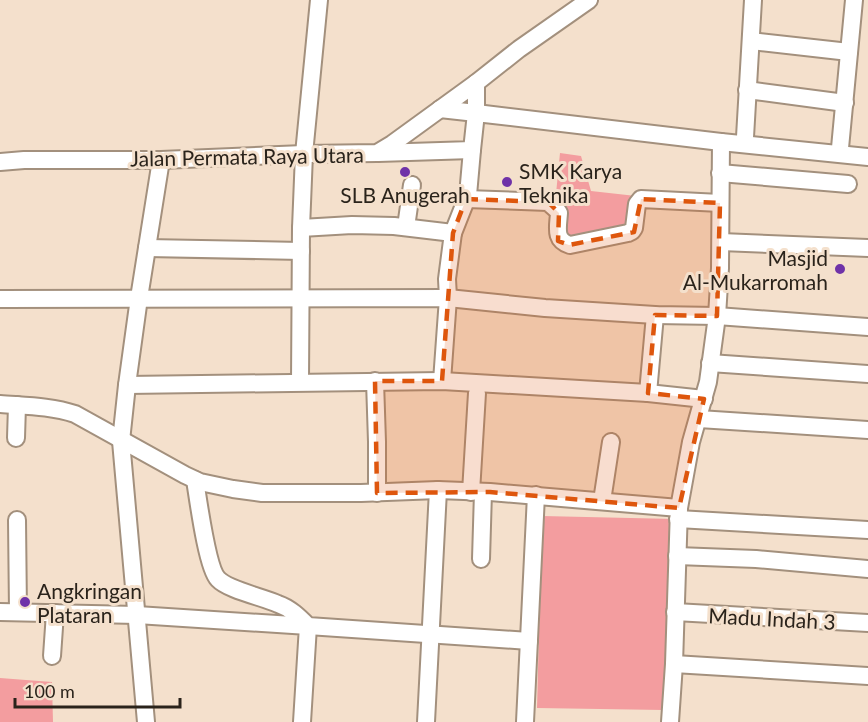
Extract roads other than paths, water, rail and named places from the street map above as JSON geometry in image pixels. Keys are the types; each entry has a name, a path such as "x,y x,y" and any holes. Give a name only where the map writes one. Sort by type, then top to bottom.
{"street":[{"path":"300,382 304,154 319,0"},
{"name":"Jalan Permata Raya Utara","path":"0,162 161,160 377,153 589,0"},
{"path":"744,137 753,0"},
{"path":"840,148 854,0"},
{"path":"751,41 849,52"},
{"path":"442,381 448,298 447,279 453,233 469,185 476,113 476,83"},
{"path":"747,90 845,103"},
{"path":"440,109 868,157"},
{"path":"670,722 678,514 685,468 708,382 717,316 721,242 721,142"},
{"path":"377,153 472,150"},
{"path":"146,722 121,441 139,298 161,160"},
{"path":"720,173 848,184"},
{"path":"406,227 412,185"},
{"path":"466,199 548,202 558,213 558,237 562,242 570,245 632,231 637,204 641,199 720,203"},
{"path":"301,228 352,225 406,227 453,233"},
{"path":"721,242 868,248"},
{"path":"147,248 301,251"},
{"path":"0,299 448,298 545,308 655,315 717,316 868,327"},
{"path":"648,393 655,315"},
{"path":"710,363 868,374"},
{"path":"375,381 376,493"},
{"path":"127,385 442,381 648,393 704,399"},
{"path":"477,393 477,492 481,559"},
{"path":"16,438 8,405 63,410 75,414 195,480 233,489 262,493 376,493 438,490 536,495 602,501 678,514 868,530"},
{"path":"699,419 868,430"},
{"path":"602,501 611,442"},
{"path":"195,480 206,546 215,576 223,583 280,604 297,615 308,626 302,722"},
{"path":"426,722 438,490"},
{"path":"525,722 536,495"},
{"path":"17,520 18,612"},
{"path":"677,556 756,559 868,569"},
{"path":"0,612 137,615 529,641"},
{"name":"Madu Indah 3","path":"675,612 868,623"},
{"path":"52,656 55,613"},
{"path":"674,664 868,676"}],"place":[{"name":"SLB Anugerah","path":"405,172"},
{"name":"SMK Karya Teknika","path":"507,182"},
{"name":"Masjid Al-Mukarromah","path":"840,269"},
{"name":"Angkringan Plataran","path":"25,602"}]}
